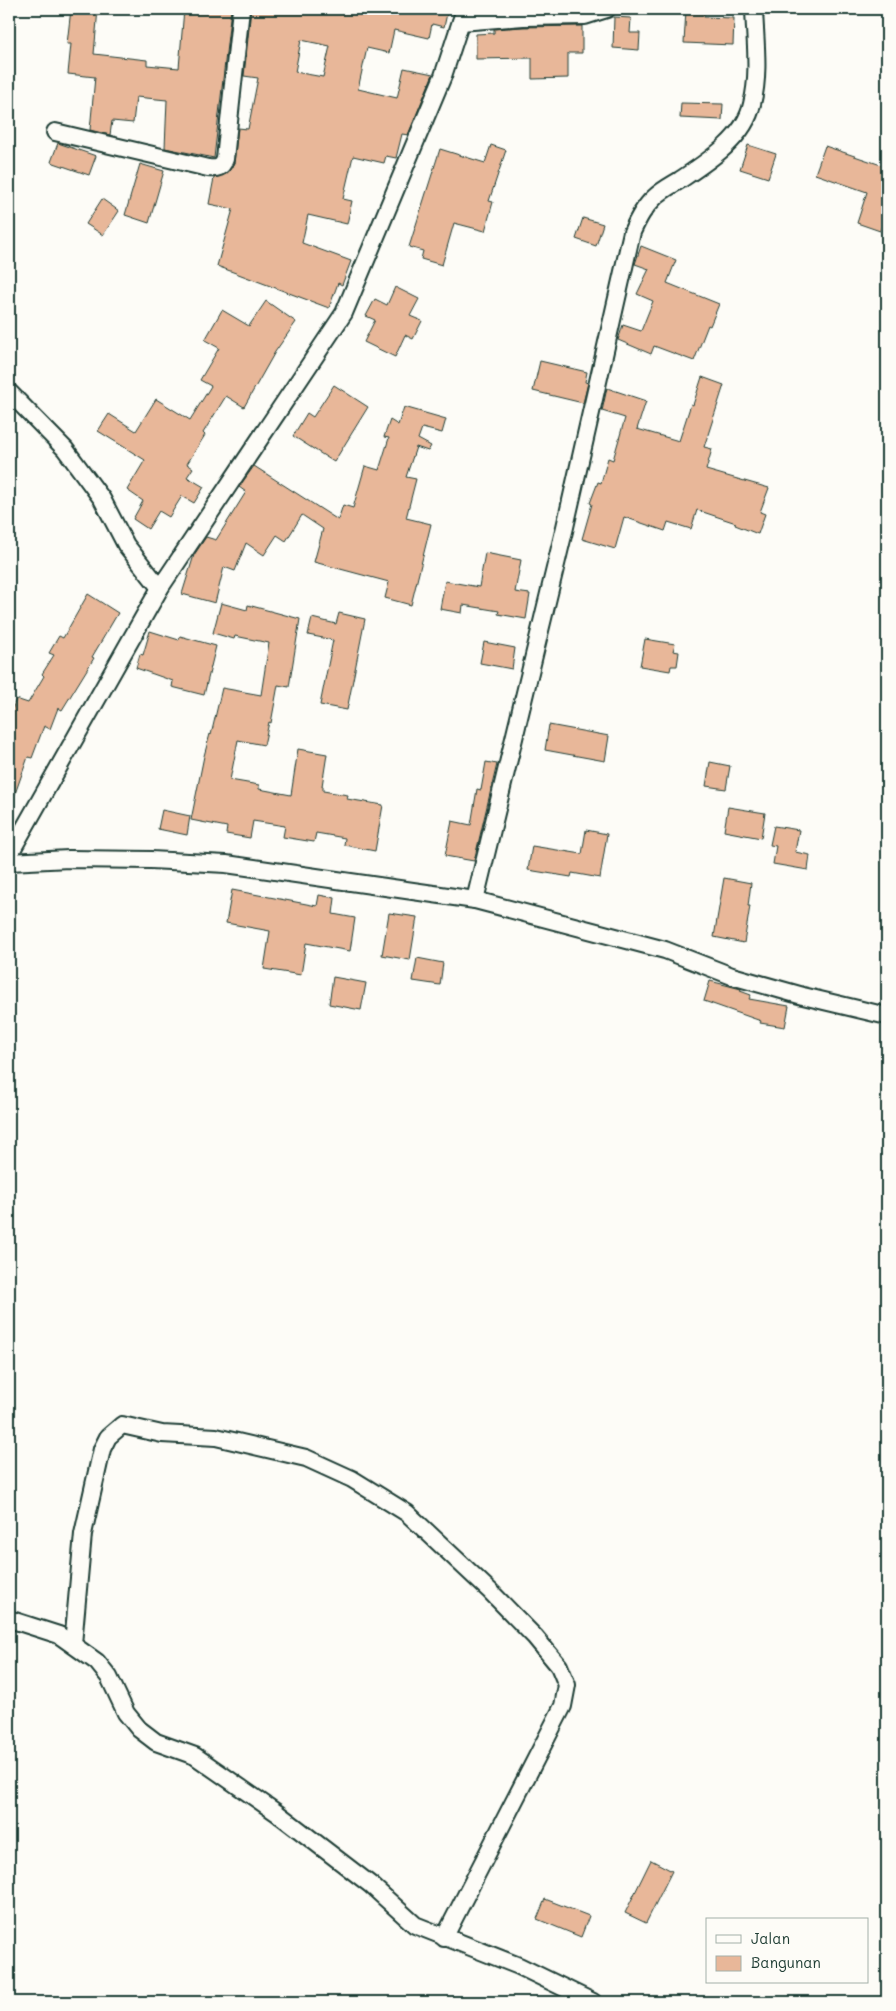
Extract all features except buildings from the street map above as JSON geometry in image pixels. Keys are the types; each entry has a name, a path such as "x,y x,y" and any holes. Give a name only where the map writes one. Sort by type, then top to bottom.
{"street":[{"path":"55,132 208,168 216,169 221,167 225,159 241,9"},
{"path":"9,856 160,588 344,313 443,76 463,15 523,17 585,16 608,9"},
{"path":"475,900 563,536 632,232 640,214 655,197 711,158 732,138 746,120 752,105 755,82 754,9"},
{"path":"9,392 66,449 102,499 126,545 160,588"},
{"path":"9,862 68,859 151,860 226,864 475,900 665,950 732,976 887,1016"},
{"path":"73,1644 83,1534 102,1449 108,1437 122,1425 162,1434 216,1437 306,1458 352,1479 407,1513 490,1591 535,1637 559,1666 567,1685 563,1706 444,1938"},
{"path":"9,1619 59,1635 98,1662 109,1677 126,1713 139,1729 156,1742 194,1756 301,1831 371,1885 415,1925 519,1966 593,2002"}]}
